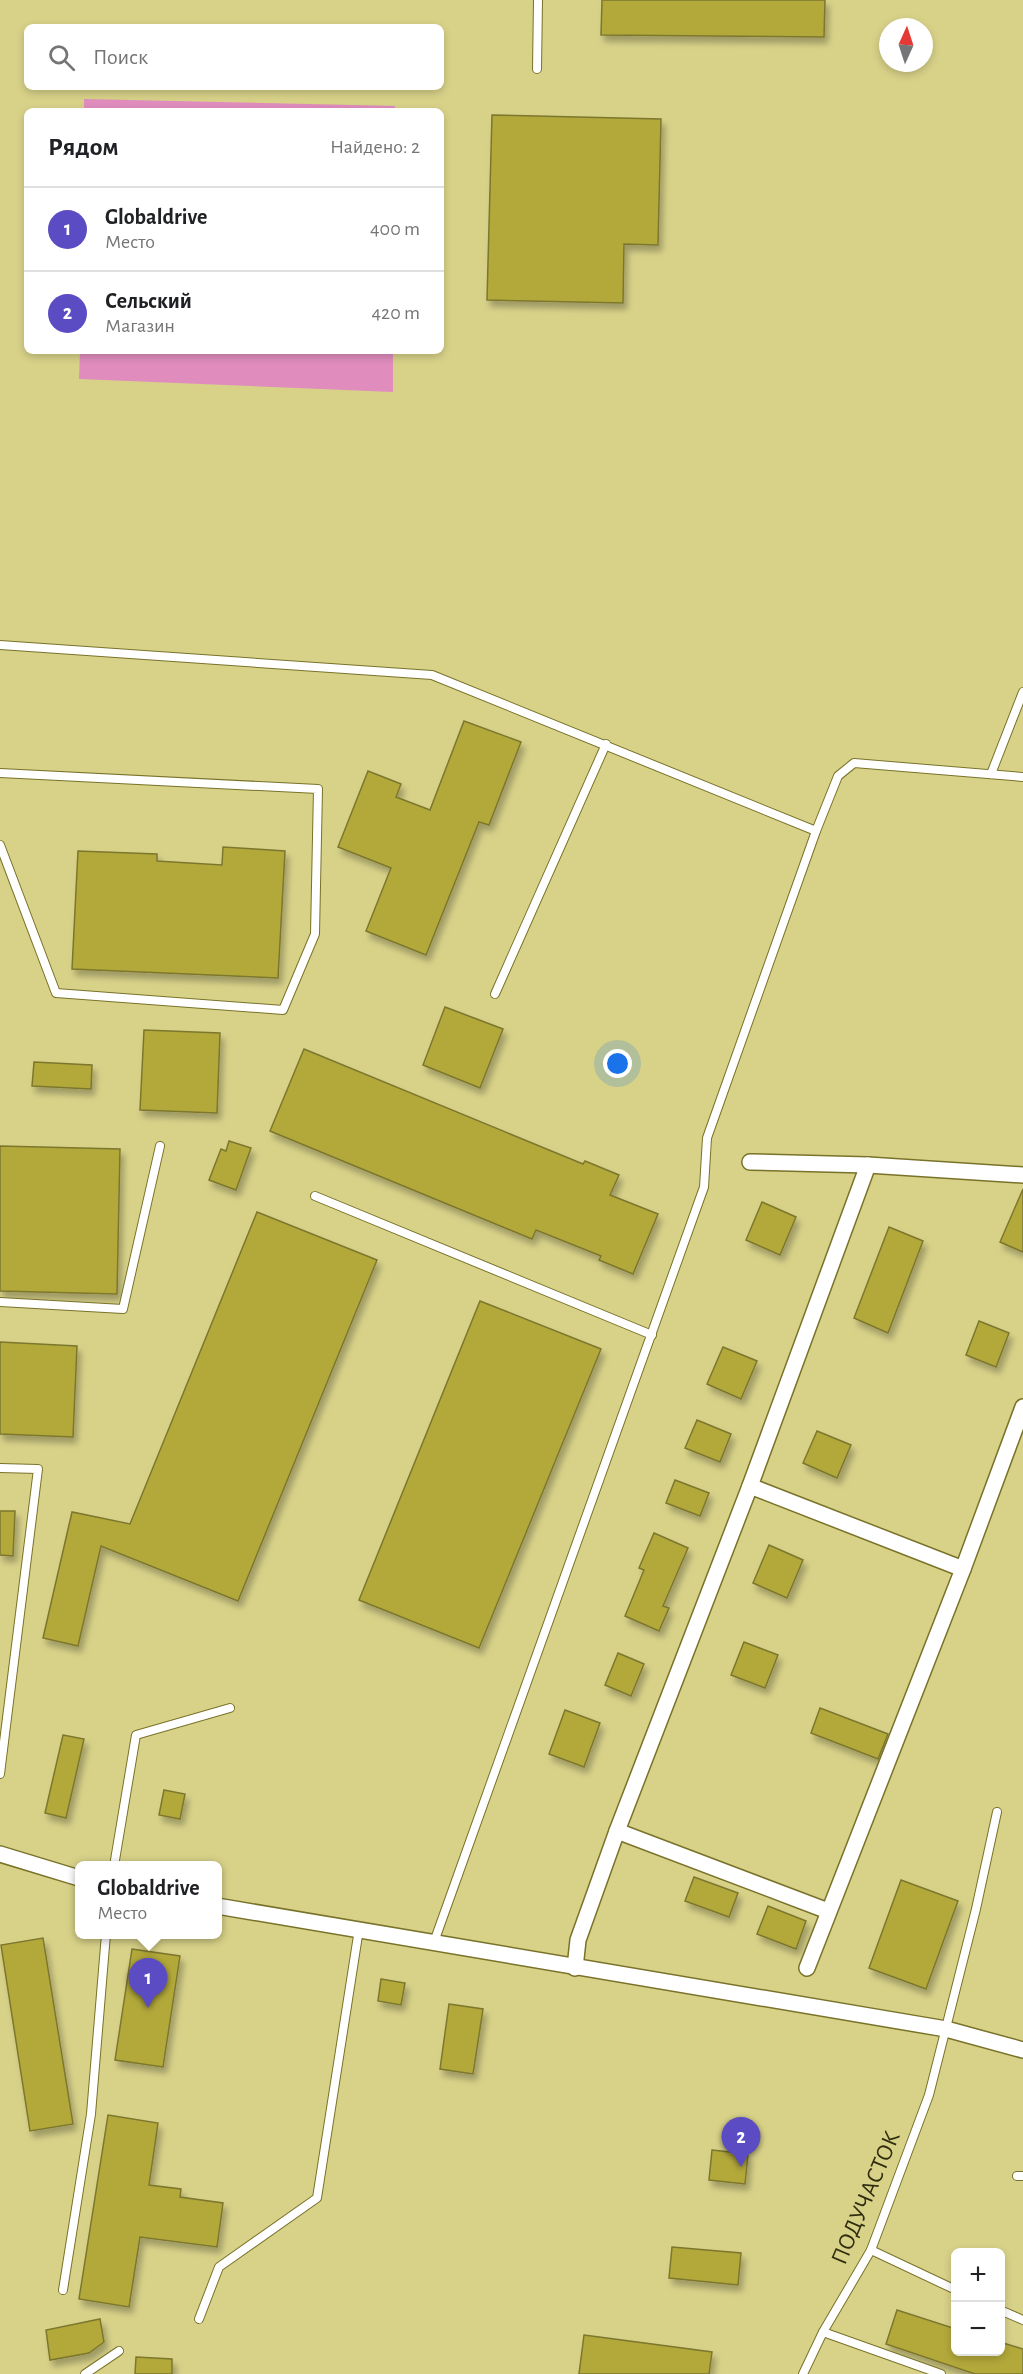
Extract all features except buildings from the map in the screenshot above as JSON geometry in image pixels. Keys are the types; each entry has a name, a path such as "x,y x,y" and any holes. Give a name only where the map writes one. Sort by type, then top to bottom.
{"street":[{"path":"750,1162 868,1165 1023,1175"},
{"path":"575,1968 578,1940 617,1831 750,1486 868,1165"},
{"path":"807,1968 963,1569 1023,1407"},
{"path":"750,1486 963,1569"},
{"path":"617,1831 828,1911"},
{"path":"0,1854 75,1877"},
{"path":"222,1907 946,2029 1023,2050"}],"lane":[{"path":"537,69 538,0"},
{"path":"0,645 432,675 816,831"},
{"path":"991,774 1023,692"},
{"path":"495,994 606,744"},
{"path":"434,1942 704,1187 707,1138 816,831 838,776 854,763 1023,777"},
{"path":"0,773 318,789 315,934 283,1010 56,993 0,845"},
{"path":"0,1302 123,1309 160,1146"},
{"path":"315,1196 652,1335"},
{"path":"0,1468 38,1469 0,1774"},
{"path":"115,1861 136,1735 230,1708"},
{"name":"ПОДУЧАСТОК","path":"803,2374 823,2332 871,2250 929,2095 997,1812"},
{"path":"199,2319 219,2266 317,2198 359,1929"},
{"path":"63,2290 91,2114 106,1939"},
{"path":"871,2250 951,2288"},
{"path":"1005,2312 1023,2320"},
{"path":"823,2332 941,2374"},
{"path":"85,2374 119,2351"}],"shaded area":[{"path":"84,99 395,106 395,108 84,108"},
{"path":"80,354 393,354 393,392 79,379"}],"place":[{"name":"Globaldrive","path":"148,2008"},
{"name":"Сельский","path":"741,2167"}]}
